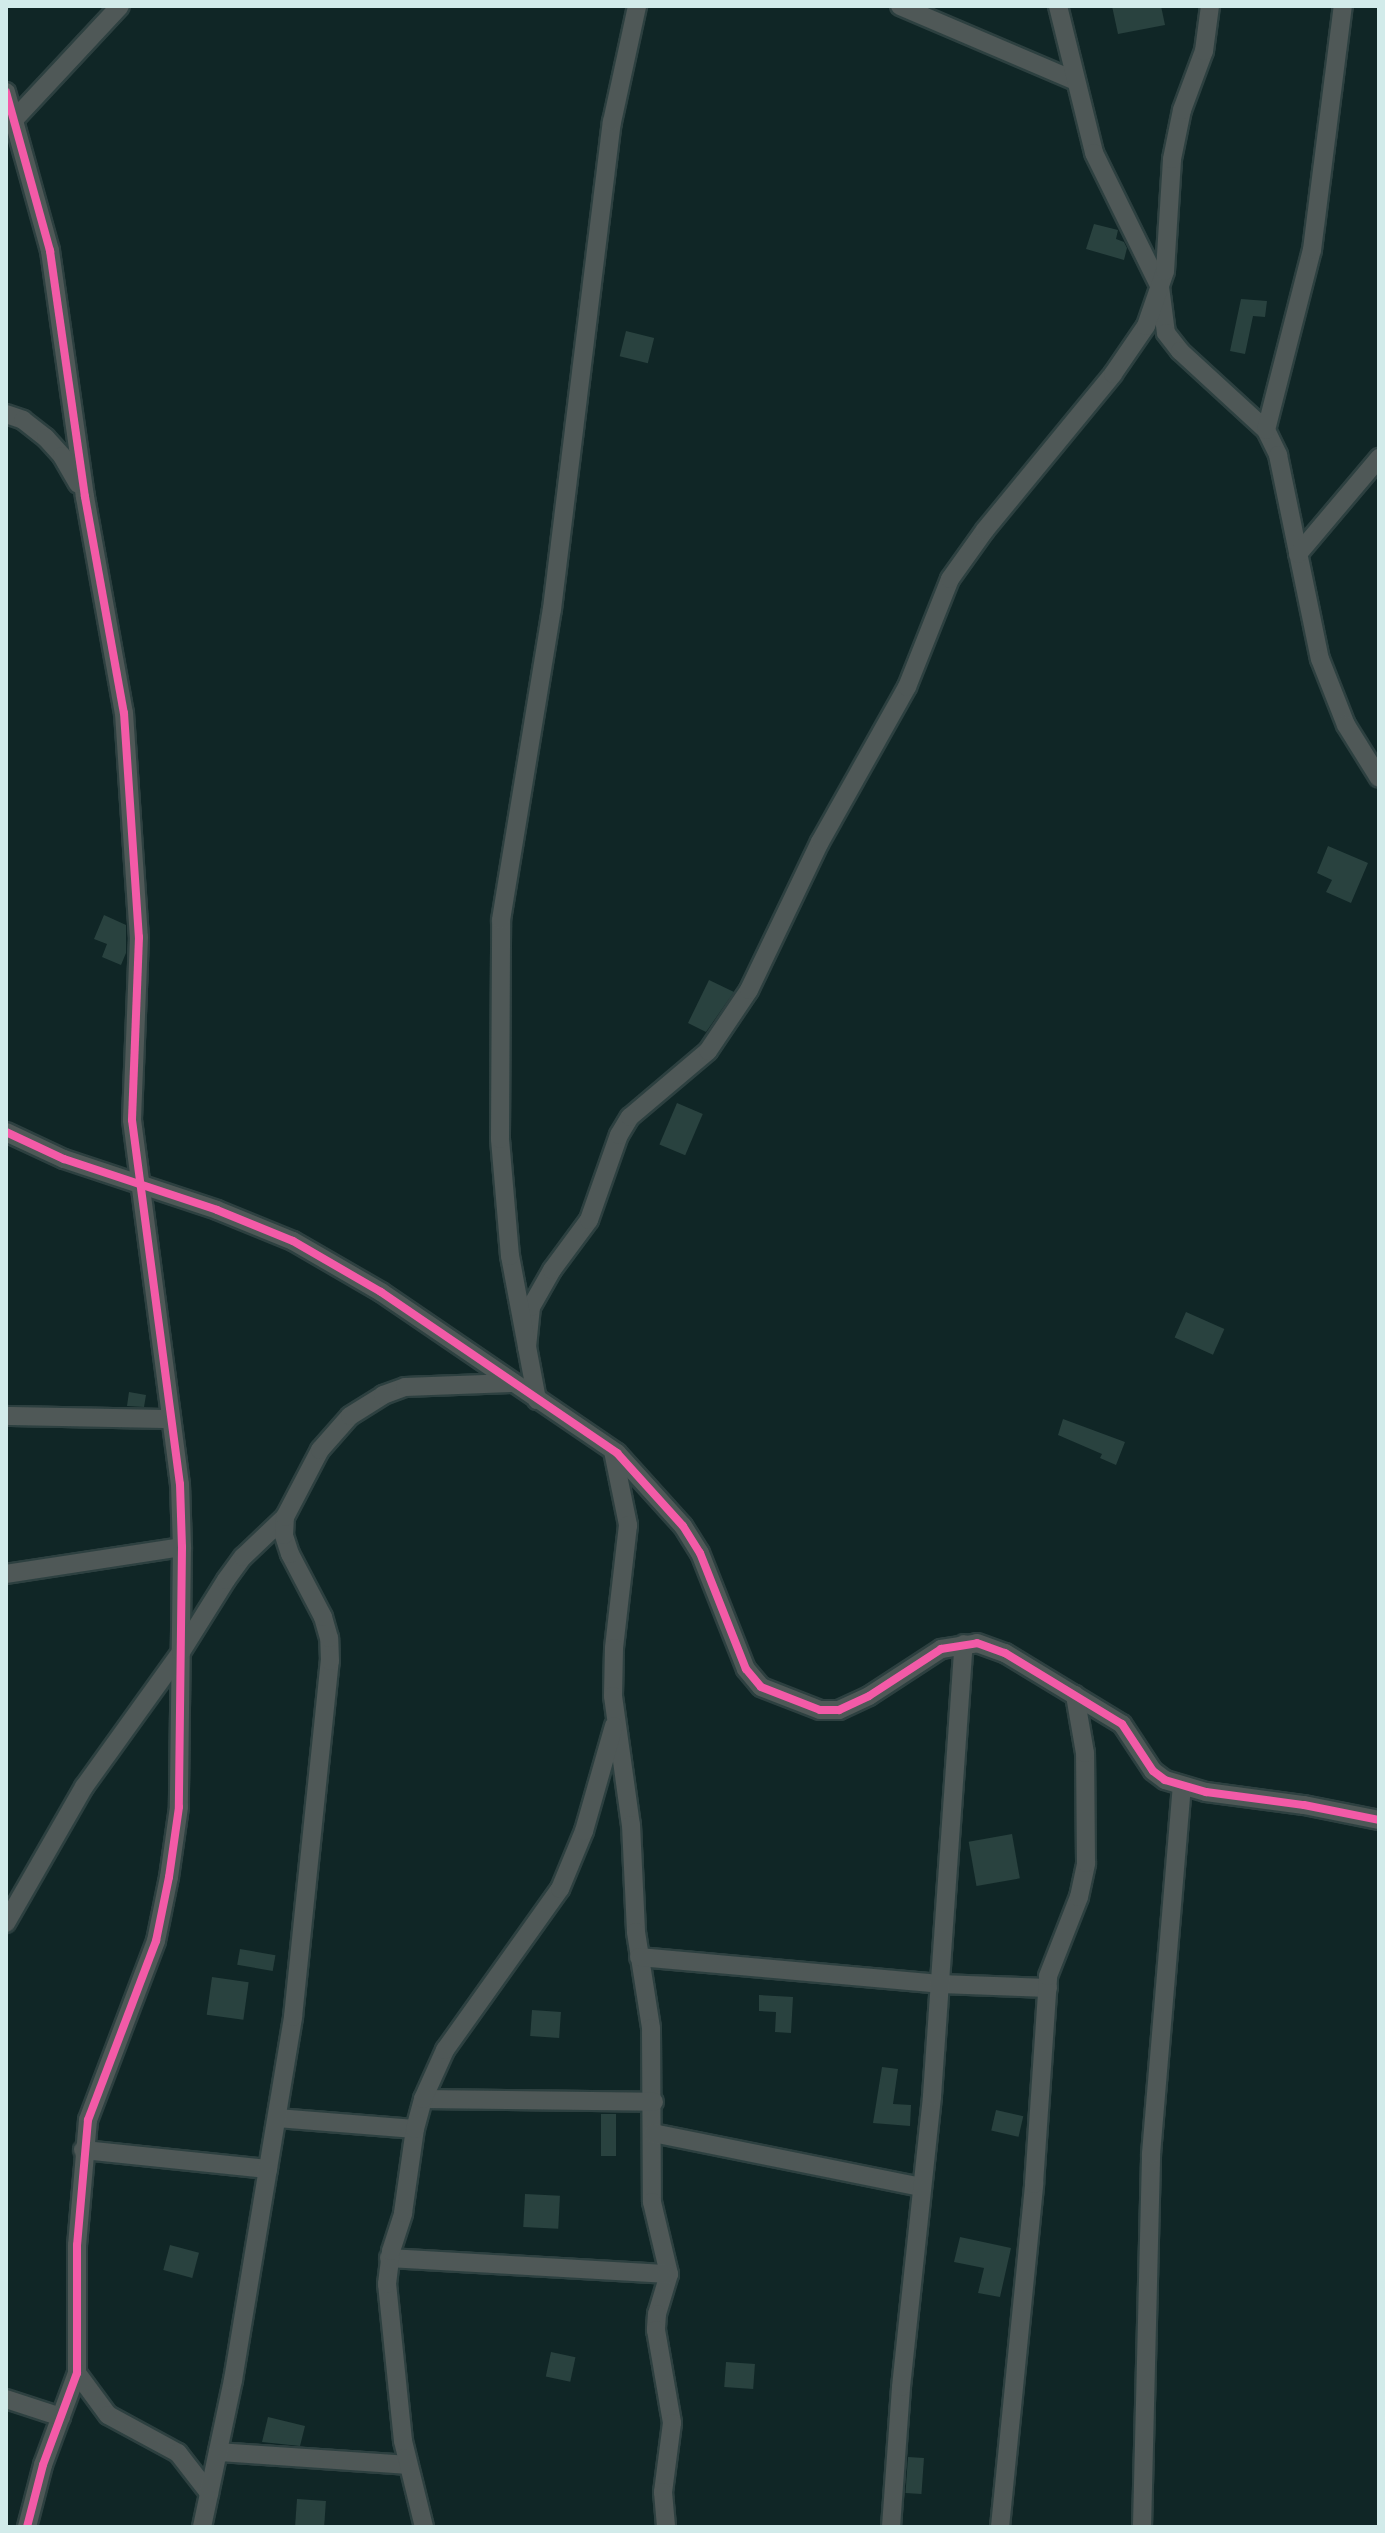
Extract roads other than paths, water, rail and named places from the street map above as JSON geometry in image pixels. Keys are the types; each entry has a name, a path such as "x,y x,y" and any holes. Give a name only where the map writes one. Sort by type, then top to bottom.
{"street":[{"path":"10,124 120,6"},
{"path":"537,1400 510,1256 500,1139 501,920 552,609 612,122 637,6"},
{"path":"900,6 1076,81"},
{"path":"1058,6 1099,165 1160,287 1166,333 1180,351 1266,430 1278,455 1324,671 1346,725 1379,778"},
{"path":"527,1347 531,1307 552,1270 589,1220 619,1135 630,1117 708,1051 749,990 820,842 907,687 950,579 985,530 1113,374 1146,326 1165,271 1172,159 1182,110 1204,51 1210,6"},
{"path":"1266,430 1312,250 1343,6"},
{"path":"6,92 10,124 50,251 85,497 124,713 139,937 132,1120 168,1419 180,1484 182,1547 179,1807 169,1877 156,1941 88,2120 77,2245 77,2373 43,2465 27,2527"},
{"path":"6,414 23,420 46,438 62,456 85,497"},
{"path":"1298,554 1379,458"},
{"path":"6,1132 64,1159 217,1210 293,1241 381,1292 613,1451 683,1526 700,1553 746,1669 761,1687 820,1710 839,1710 869,1696 926,1656 977,1643 1005,1653 1122,1724 1153,1771 1182,1786 1379,1820"},
{"path":"6,1923 84,1787 181,1652 243,1557 285,1517 320,1450 350,1416 383,1395 405,1387 511,1383"},
{"path":"6,1416 168,1419"},
{"path":"613,1451 628,1525 612,1677 630,1814 634,1917 651,2028 654,2102 652,2202 669,2274 657,2314 656,2330 672,2423 663,2492 666,2527"},
{"path":"202,2527 218,2452 293,2017 330,1661 329,1638 323,1617 290,1554 284,1535 285,1517"},
{"path":"6,1574 182,1547"},
{"path":"891,2527 901,2387 940,1984 964,1644"},
{"path":"1000,2527 1010,2401 1031,2214 1050,1967 1079,1897 1086,1863 1085,1753 1075,1695"},
{"path":"424,2527 408,2465 387,2284 389,2258 403,2213 415,2129 423,2099 457,2031 560,1889 584,1831 616,1719"},
{"path":"1142,2527 1151,2154 1182,1786"},
{"path":"639,1957 940,1984 1048,1988"},
{"path":"423,2099 654,2102"},
{"path":"277,2118 415,2129"},
{"path":"653,2133 922,2187"},
{"path":"83,2150 268,2169"},
{"path":"389,2258 669,2274"},
{"path":"77,2373 108,2415 178,2453 209,2493"},
{"path":"6,2399 61,2417"},
{"path":"218,2452 408,2465"}]}
